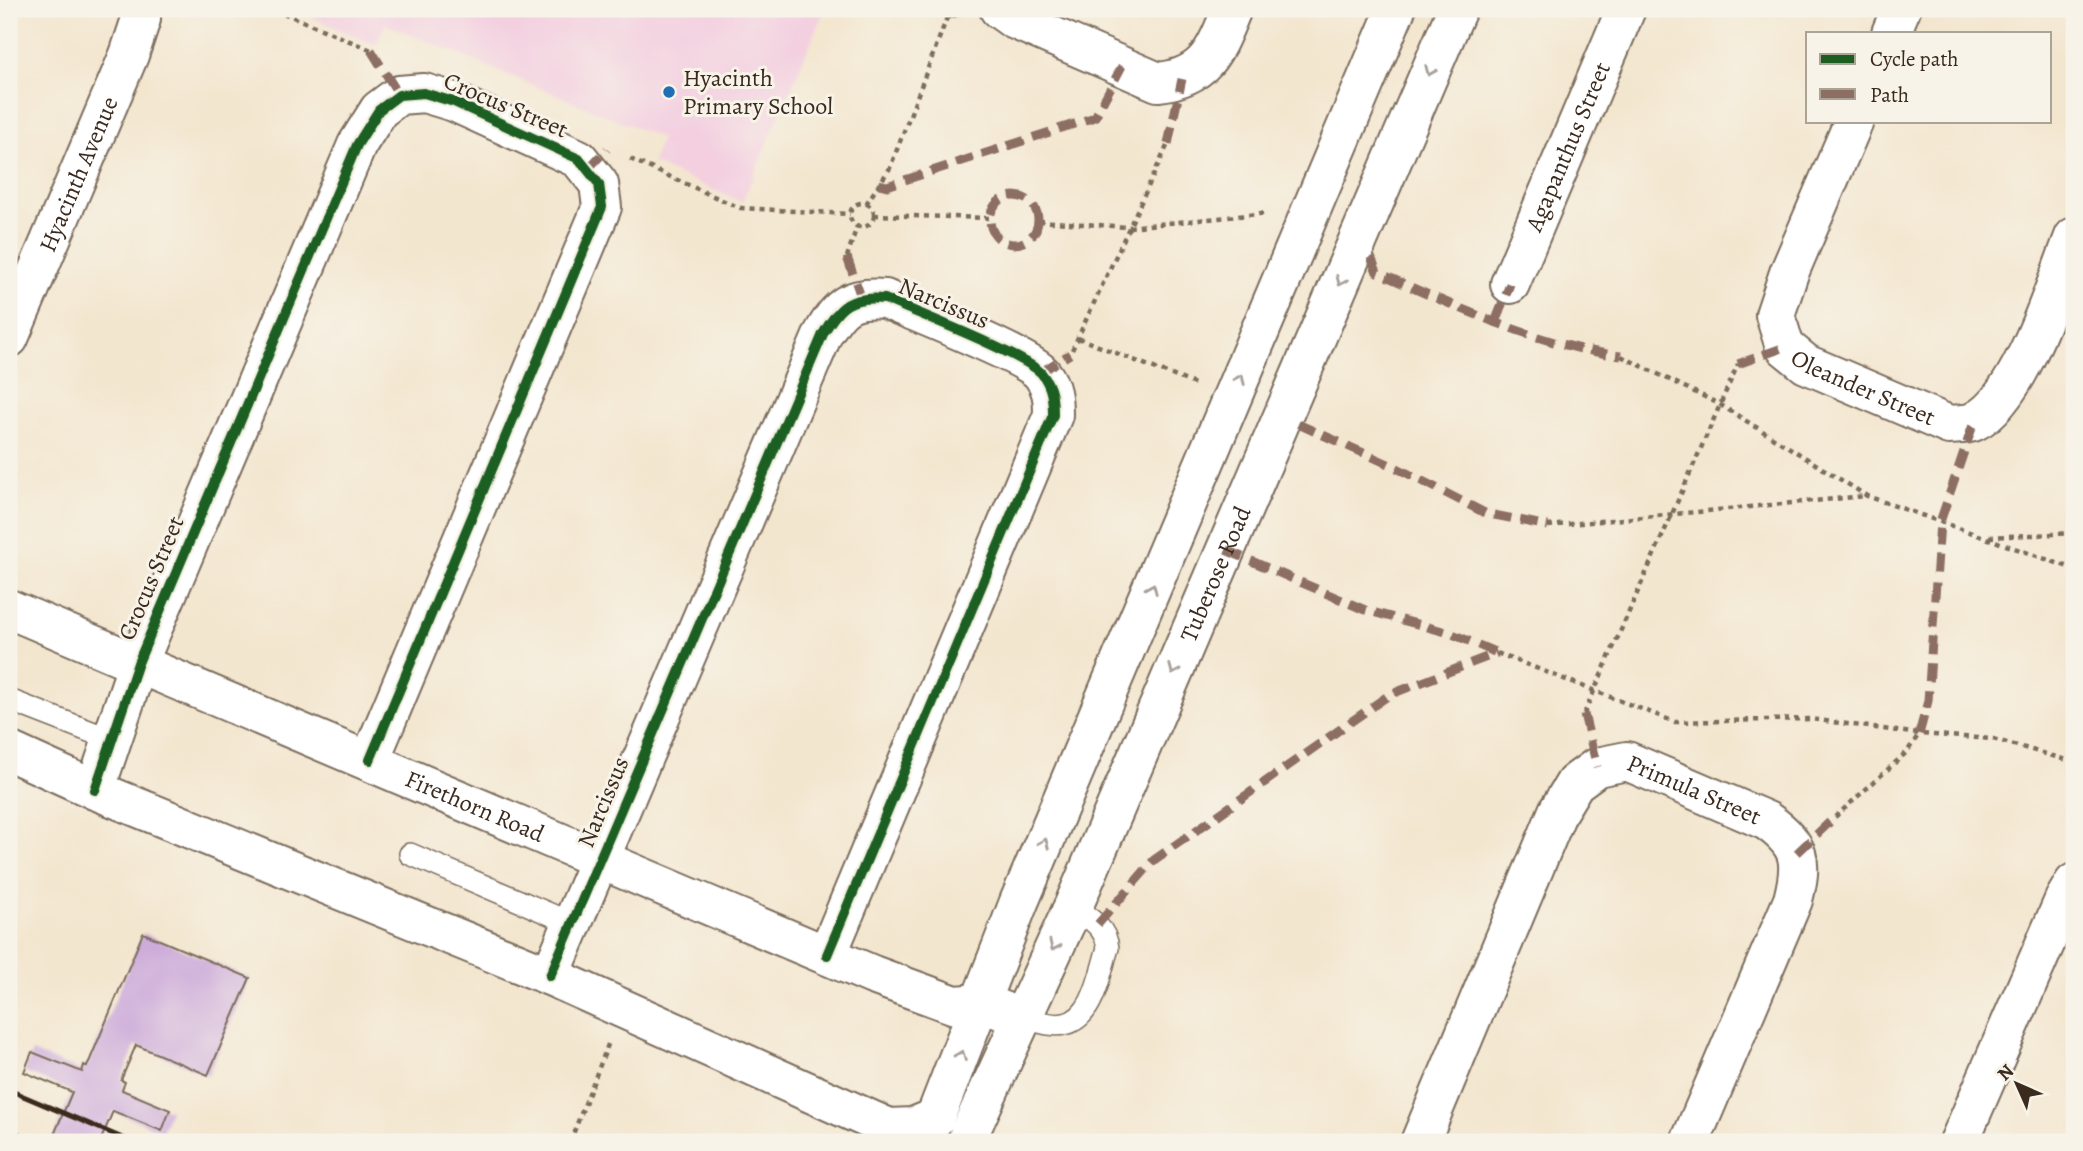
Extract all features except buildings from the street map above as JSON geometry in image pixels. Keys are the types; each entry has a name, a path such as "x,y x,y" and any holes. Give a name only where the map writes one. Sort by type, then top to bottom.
{"street":[{"name":"Hyacinth Avenue","path":"9,338 129,55 141,19 141,9"},
{"path":"999,9 1013,19 1158,82 1182,79 1209,59 1232,9"},
{"path":"9,751 94,790 550,976 889,1128 913,1128 935,1118 982,1003 1019,902 1396,9"},
{"name":"Tuberose Road","path":"972,1138 1021,1018 1073,907 1457,9"},
{"name":"Agapanthus Street","path":"1510,284 1626,9"},
{"path":"1891,32 1901,9"},
{"name":"Crocus Street","path":"94,790 138,663 357,145 379,110 399,95 424,93 454,102 579,159 599,184 602,207 370,760"},
{"name":"Oleander Street","path":"1854,122 1789,273 1774,315 1785,346 1806,365 1949,425 1974,422 1999,404 2018,373 2074,237"},
{"name":"Narcissus","path":"550,976 823,334 837,311 861,297 885,299 1016,357 1041,372 1053,394 1053,415 827,954"},
{"name":"Firethorn Road","path":"9,609 940,1001 955,1005 982,1003 1021,1018"},
{"name":"Primula Street","path":"1420,1142 1558,811 1575,783 1597,767 1627,761 1767,821 1787,835 1797,853 1800,874 1793,900 1690,1142"},
{"path":"1959,1142 2064,900 2074,883"},
{"path":"935,1118 972,1138"}],"lane":[{"path":"9,699 112,740"},
{"path":"410,854 573,924"},
{"path":"1021,1018 1062,1025 1078,1019 1089,1006 1108,948 1107,941 1098,924 1073,907"}],"path":[{"path":"274,9 371,50"},
{"path":"857,226 850,215 852,207 866,204 890,168 948,15"},
{"path":"1070,354 1168,144"},
{"path":"619,154 740,208 850,215"},
{"path":"866,204 872,208 874,215"},
{"path":"1039,221 1128,227 1275,212"},
{"path":"874,215 989,218"},
{"path":"857,226 865,226 874,215"},
{"path":"847,257 857,226"},
{"path":"1077,338 1201,386"},
{"path":"1621,356 1719,404 1867,496 2074,569"},
{"path":"1584,714 1738,364"},
{"path":"1548,526 1867,496"},
{"path":"1984,537 2074,533"},
{"path":"1497,653 1675,722 1811,719 1919,734 1993,739 2073,761"},
{"path":"1835,817 1906,752 1919,734"},
{"path":"570,1142 622,1007"}],"shaded area":[{"name":"Hyacinth Primary School","path":"293,9 825,9 742,202 652,163 661,138 385,24 376,45"}],"railway":[{"path":"9,1090 132,1142"},
{"path":"9,1130 37,1142"}],"marked path":[{"path":"948,15 970,9"},
{"path":"371,50 399,95"},
{"path":"879,184 887,186 1095,117 1122,66"},
{"path":"1168,144 1182,79"},
{"path":"588,169 607,149"},
{"path":"1014,196 1031,203 1038,220 1031,237 1014,244 997,237 990,220 997,203 1014,196"},
{"path":"847,257 861,297"},
{"path":"1371,257 1377,272 1496,323 1559,343 1621,356"},
{"path":"1496,320 1510,284"},
{"path":"1738,364 1785,347"},
{"path":"1041,372 1070,354"},
{"path":"1919,734 1928,701 1940,522 1974,422"},
{"path":"1298,424 1393,466 1485,513 1548,526"},
{"path":"1226,550 1365,610 1450,633 1497,653"},
{"path":"1098,924 1154,860 1389,695 1497,653"},
{"path":"1584,714 1597,767"},
{"path":"1797,853 1835,817"}],"cycle path":[{"path":"95,790 138,663 357,145 379,110 399,95 424,93 454,102 579,159 599,184 602,207 370,760"},
{"path":"550,976 823,334 841,309 854,301 873,298 885,299 943,323 1032,366 1042,374 1050,388 1053,415 827,955"}],"place":[{"name":"Hyacinth Primary School","path":"669,92"}]}
